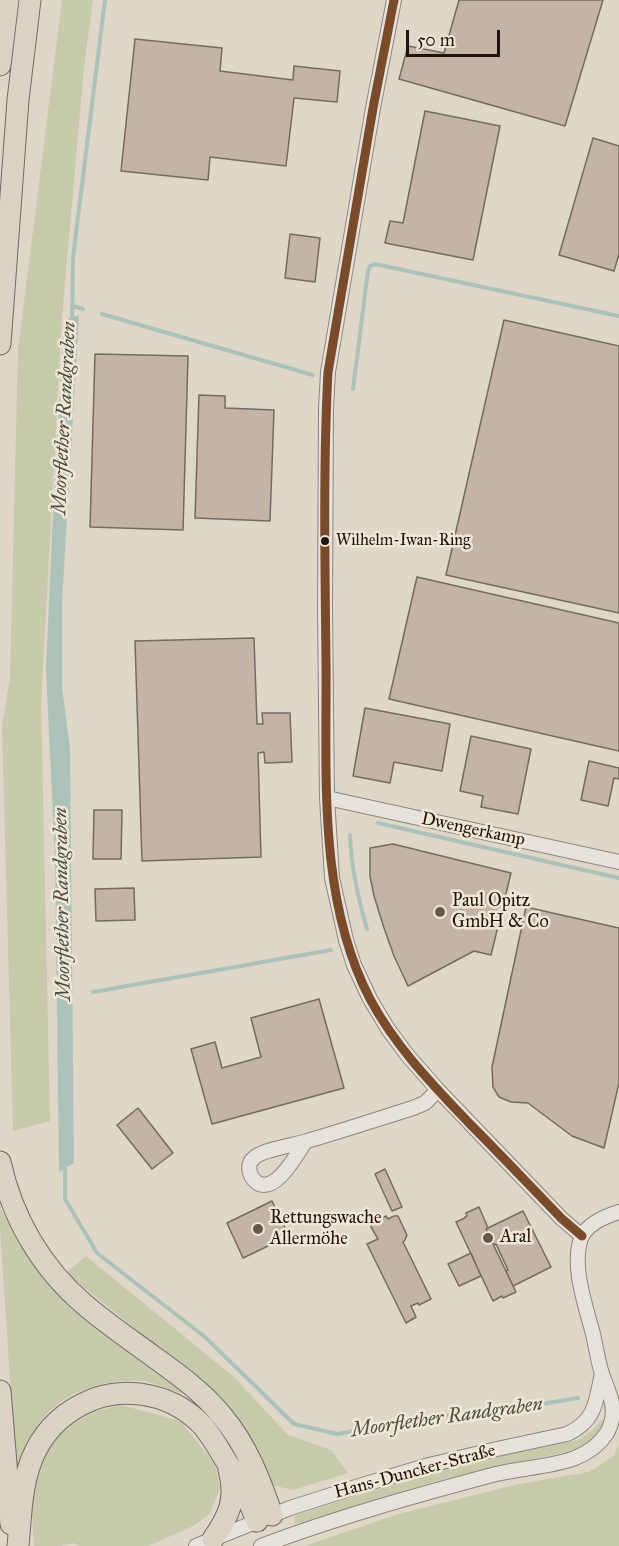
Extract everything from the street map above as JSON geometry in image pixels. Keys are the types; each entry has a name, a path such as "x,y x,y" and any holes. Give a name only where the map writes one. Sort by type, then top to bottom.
{"highway":[{"path":"0,66 8,0"},
{"path":"0,344 18,100 30,0"},
{"path":"0,1162 25,1231 52,1272 85,1305 192,1386 223,1417 240,1440 251,1461 264,1518"},
{"path":"0,1391 13,1546"},
{"path":"18,1546 25,1483 34,1453 59,1419 87,1402 109,1395 144,1394 165,1400 186,1411 203,1426 219,1447 246,1494 264,1518"},
{"path":"204,1543 225,1520 232,1502 228,1464"}],"street":[{"path":"394,0 328,372 325,609 327,798 332,878 354,965 370,999 408,1056 562,1219 582,1236 600,1219 619,1212"},
{"name":"Dwengerkamp","path":"327,798 619,862"},
{"path":"305,1142 413,1108 425,1103 438,1090"},
{"name":"Hans-Duncker-Straße","path":"261,1546 276,1543 367,1510 506,1472 566,1461 595,1447 614,1420 613,1399 602,1373 585,1306 578,1268 582,1236"},
{"name":"Hans-Duncker-Straße","path":"204,1543 264,1518 338,1492 429,1465 577,1430 591,1416 596,1407 602,1373"},
{"path":"264,1518 276,1543"}],"green space":[{"path":"62,0 93,0 84,67 62,317 41,704 50,1121 13,1131 2,727 10,677 18,350"},
{"path":"0,1208 44,1280 186,1395 142,1381 104,1384 80,1391 59,1404 44,1418 30,1441 16,1473 0,1227"},
{"path":"86,1256 234,1377 288,1435 331,1450 348,1473 293,1490 272,1485 239,1424 201,1382 66,1273"},
{"path":"121,1405 180,1421 215,1464 220,1489 209,1515 191,1527 148,1546 81,1546 73,1543 61,1546 34,1546 31,1496 45,1453 67,1426 93,1412"},
{"path":"602,1419 604,1423 592,1442 574,1450 436,1481 294,1524 295,1515 460,1464 578,1440 594,1429"},
{"path":"619,1444 619,1546 305,1546 395,1515 519,1484 589,1472 614,1456"}],"water":[{"path":"79,315 62,602 62,686 70,749 74,1163 59,1172 55,859 46,669 64,320"}],"building":[{"path":"459,0 603,0 565,126 399,79 408,46 444,53"},
{"path":"135,39 222,48 220,71 293,80 294,66 340,71 337,102 294,98 286,166 210,157 208,180 121,171"},
{"path":"425,111 500,126 473,260 385,243 390,221 403,223"},
{"path":"593,138 619,146 619,254 614,271 559,255"},
{"path":"290,234 320,238 315,282 285,278"},
{"path":"504,320 619,346 619,613 446,575"},
{"path":"95,354 188,356 183,530 90,527"},
{"path":"199,395 225,396 225,408 274,410 270,521 195,518"},
{"path":"417,577 619,623 619,751 389,699"},
{"path":"254,638 257,724 263,724 262,713 290,713 292,762 265,763 264,752 258,753 261,857 142,861 135,641"},
{"path":"365,708 450,724 442,771 394,762 390,783 353,776"},
{"path":"471,736 531,749 518,814 481,807 483,796 460,791"},
{"path":"589,761 619,768 619,779 614,778 608,806 581,800"},
{"path":"94,810 122,810 121,859 93,859"},
{"name":"Paul Opitz GmbH & Co","path":"393,844 511,873 491,955 474,951 408,986 384,928 370,876 370,848"},
{"path":"134,888 135,920 96,921 95,889"},
{"path":"526,907 619,928 619,1083 604,1148 572,1136 528,1103 511,1102 499,1097 493,1087 492,1067"},
{"path":"319,999 344,1088 212,1124 191,1049 215,1042 222,1068 261,1057 251,1018"},
{"path":"138,1108 173,1153 152,1169 117,1125"},
{"path":"385,1169 402,1207 392,1211 375,1174"},
{"name":"Rettungswache Allermöhe","path":"272,1201 289,1236 243,1258 227,1223"},
{"path":"479,1207 488,1228 486,1229 494,1245 496,1244 516,1292 493,1301 456,1222 465,1218 466,1213"},
{"path":"523,1211 551,1267 513,1286 486,1229"},
{"path":"386,1216 388,1219 398,1216 407,1235 403,1242 431,1299 411,1306 416,1317 406,1323 367,1244 378,1239 371,1227 372,1223"},
{"path":"471,1253 481,1276 459,1286 448,1264"}],"waterway":[{"name":"Moorflether Randgraben","path":"72,322 73,257 105,0"},
{"path":"353,389 368,271 370,266 375,264 619,316"},
{"path":"73,306 83,309"},
{"path":"102,314 313,375"},
{"path":"378,823 619,878"},
{"path":"350,835 356,882 367,929"},
{"path":"93,992 331,950"},
{"name":"Moorflether Randgraben","path":"65,1163 65,1199 97,1253 205,1337 294,1424 337,1434 431,1417 505,1410 578,1398"}],"transit line":[{"path":"394,0 373,108 328,372 325,480 326,790 333,877 341,919 353,960 370,999 391,1033 454,1108 562,1219 582,1236"}],"place":[{"name":"Wilhelm-Iwan-Ring","path":"325,541"},
{"name":"Paul Opitz GmbH & Co","path":"440,912"},
{"name":"Rettungswache Allermöhe","path":"258,1229"},
{"name":"Aral","path":"488,1238"}]}
